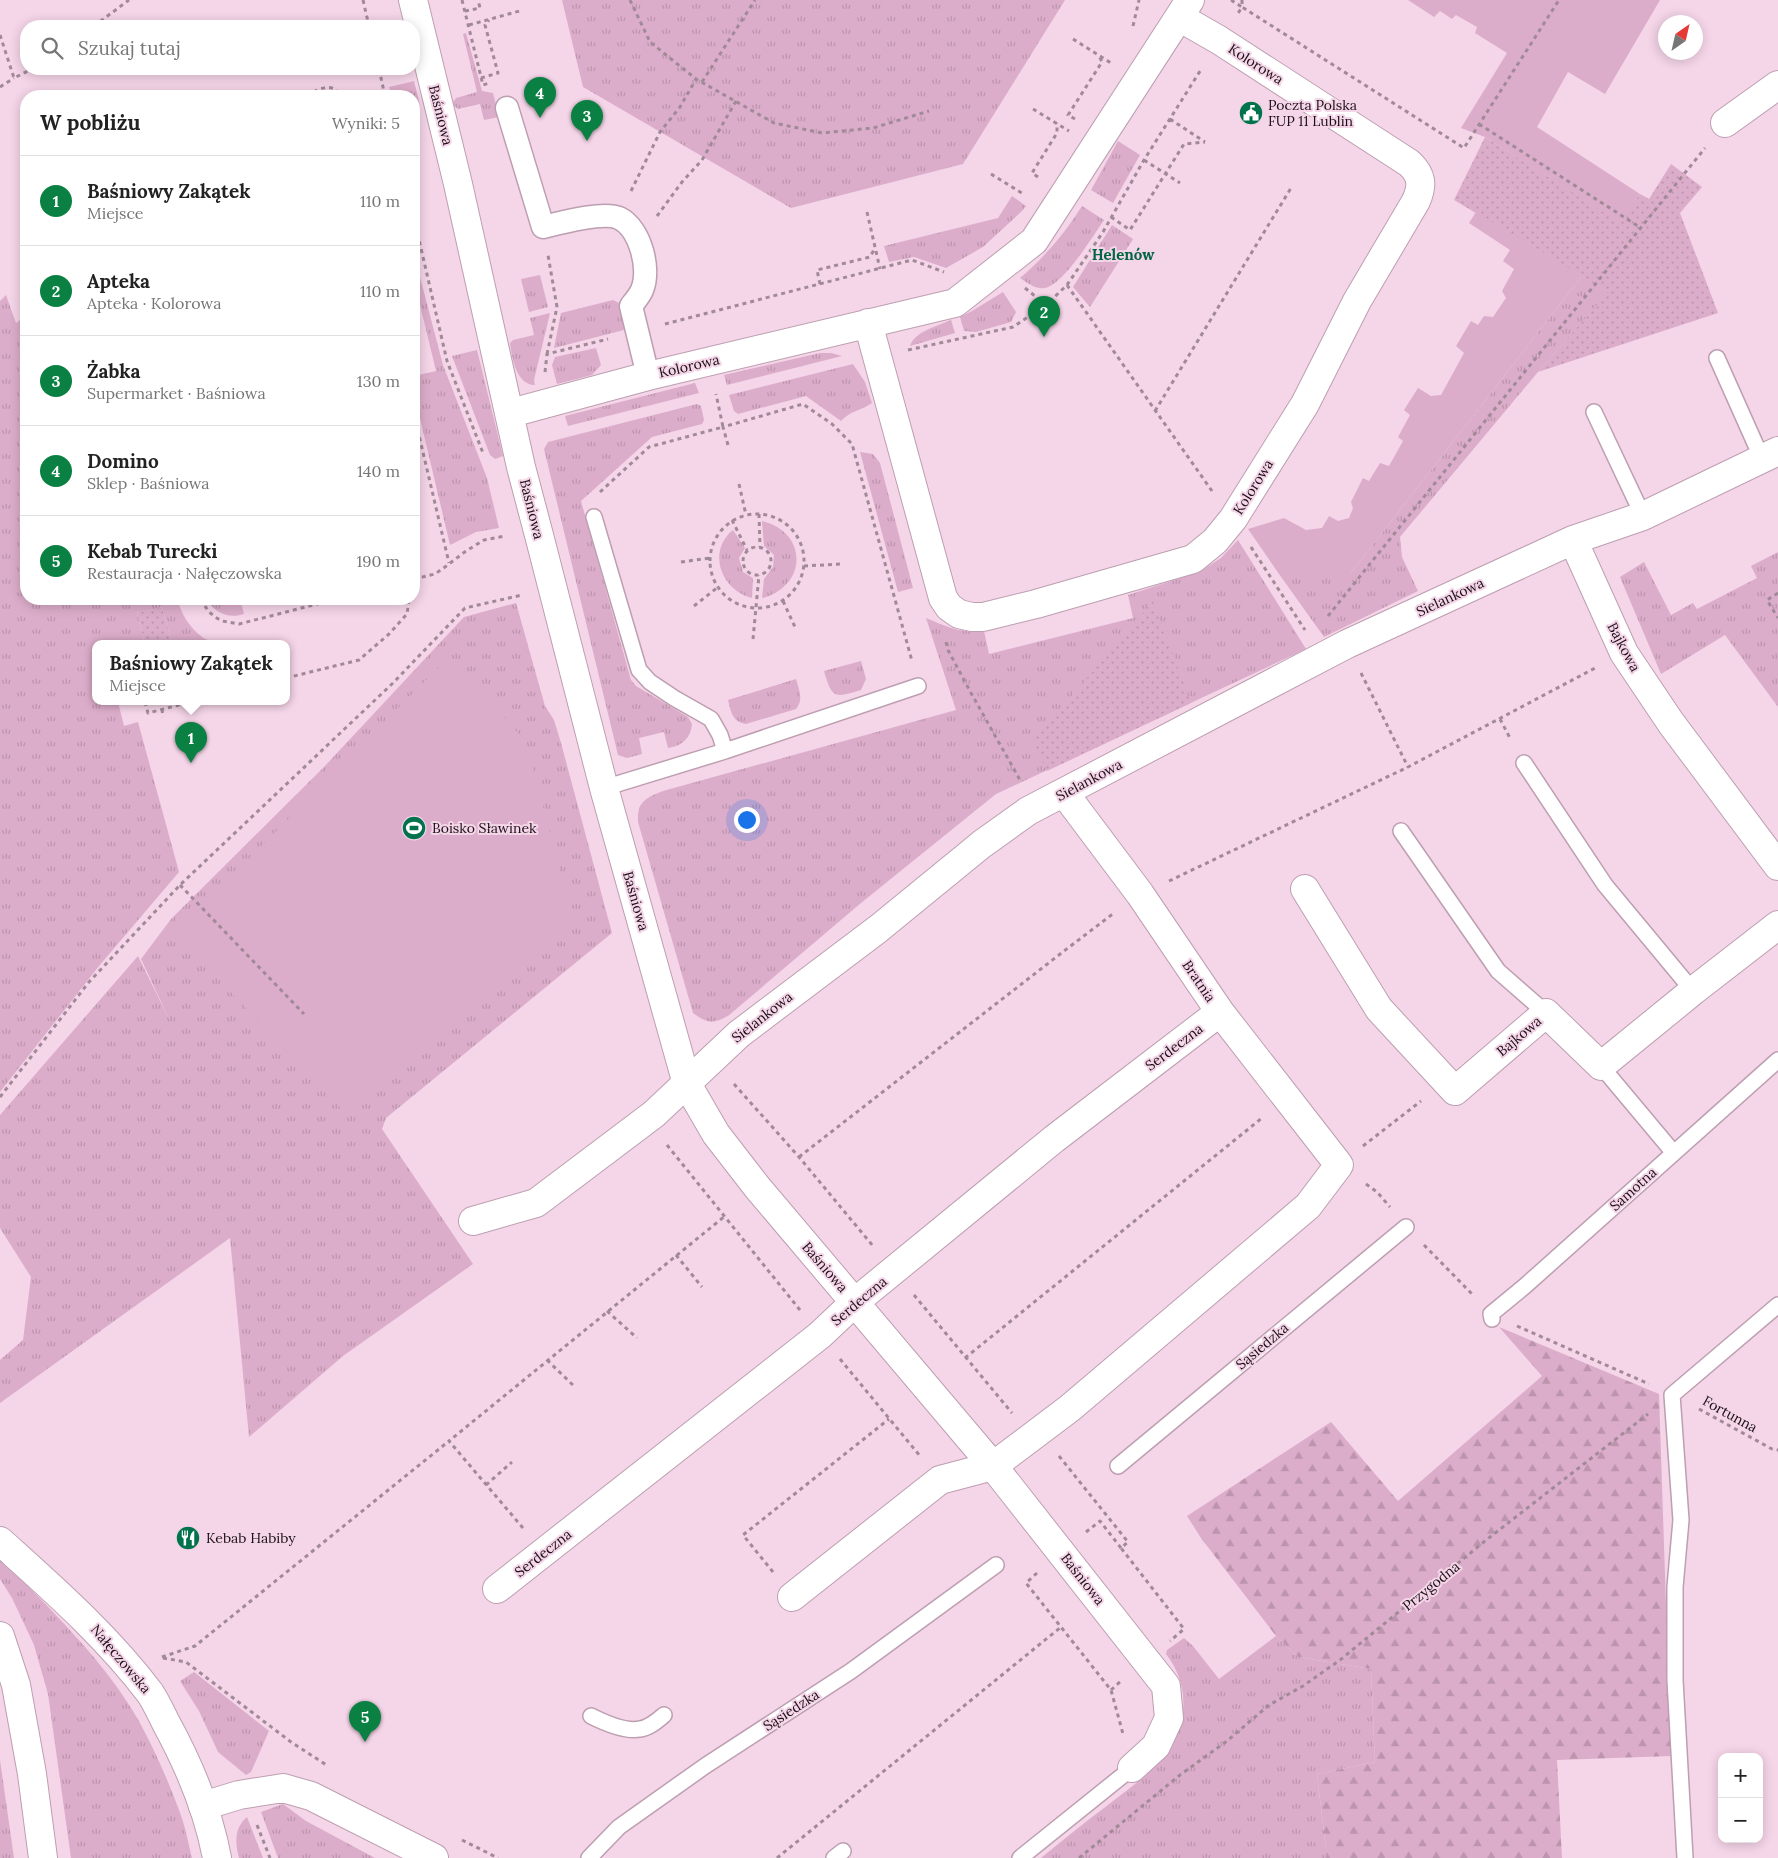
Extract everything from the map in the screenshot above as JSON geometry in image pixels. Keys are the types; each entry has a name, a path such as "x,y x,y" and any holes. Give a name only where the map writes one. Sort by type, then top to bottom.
{"street":[{"name":"Baśniowa","path":"413,0 418,20"},
{"name":"Kolorowa","path":"511,413 648,376 868,323 955,303 1034,241 1185,8 1219,40 1418,170 1420,191 1416,201 1357,301 1305,404 1233,519 1215,541 1193,559 1036,604 983,617 972,617 959,614 943,598 868,323"},
{"name":"Baśniowa","path":"420,29 458,184 526,485 604,788 687,1084 716,1134 757,1187 994,1466 1166,1686 1169,1718 1156,1746 1132,1768"},
{"path":"1725,123 1778,85"},
{"path":"507,108 543,227 594,216 618,218 637,234 646,270 642,290 632,306 648,376"},
{"name":"Sielankowa","path":"473,1220 536,1203 654,1114 738,1034 878,929 982,844 1028,811 1065,794 1347,644 1573,540 1643,516 1770,455"},
{"name":"Bajkowa","path":"1573,540 1624,653 1671,724 1778,866"},
{"name":"Bratnia","path":"1065,794 1140,894 1220,1012 1339,1165"},
{"path":"1306,888 1380,1009 1445,1082"},
{"path":"1601,1066 1693,990 1778,925"},
{"name":"Serdeczna","path":"498,1589 812,1341 855,1302 1054,1139 1220,1012"},
{"name":"Bajkowa","path":"1445,1082 1455,1091 1546,1014 1601,1066"},
{"path":"792,1597 940,1480 994,1466 1070,1408 1308,1206 1339,1165"},
{"name":"Nałęczowska","path":"0,1541 85,1618 106,1640 151,1695 189,1766 203,1806 217,1858"},
{"path":"0,1636 16,1685 32,1774 43,1858"},
{"path":"203,1806 239,1795 284,1788 311,1796 434,1858"}],"lane":[{"path":"1717,358 1770,455"},
{"path":"1594,412 1643,516"},
{"path":"594,517 639,670 650,682 710,719 720,735 725,751"},
{"path":"604,788 725,751 918,686"},
{"path":"1524,763 1605,886 1693,990"},
{"path":"1401,831 1498,971 1546,1014"},
{"name":"Samotna","path":"1492,1319 1491,1314 1532,1280 1778,1060"},
{"path":"1601,1066 1673,1152"},
{"name":"Sąsiedzka","path":"1118,1466 1406,1227"},
{"path":"1685,1858 1675,1680 1675,1586 1680,1520 1672,1395 1778,1305"},
{"name":"Sąsiedzka","path":"589,1858 619,1827 705,1766 851,1671 996,1565"},
{"path":"591,1716 610,1725 639,1730 652,1724 664,1715"},
{"path":"1020,1858 1132,1768"}],"path":[{"path":"102,20 129,0"},
{"path":"363,0 368,20"},
{"path":"462,0 483,85 495,82 507,108"},
{"path":"465,11 480,8 478,0"},
{"path":"630,0 650,42 696,79 774,123 822,133 873,128 929,111"},
{"path":"702,82 755,0"},
{"path":"1242,0 1242,6 1464,148 1559,0"},
{"path":"468,26 523,10"},
{"path":"482,78 498,73 485,25 489,20"},
{"path":"0,35 14,78"},
{"path":"1073,39 1110,62"},
{"path":"1082,124 1068,115 1102,62 1099,56"},
{"path":"0,87 20,75"},
{"path":"380,75 384,90"},
{"path":"618,218 660,132 680,107 696,79"},
{"path":"317,90 329,87 335,90"},
{"path":"639,241 682,182 702,160 736,101"},
{"path":"1033,108 1068,131"},
{"path":"1111,217 1130,230 1184,144 1205,142 1170,119"},
{"path":"1045,182 1032,173 1057,133 1057,123"},
{"path":"1323,622 1725,123"},
{"path":"1480,124 1641,228"},
{"path":"1144,160 1180,183"},
{"path":"992,174 1016,190"},
{"path":"1155,411 1291,188"},
{"path":"867,212 880,269"},
{"path":"543,227 557,307 547,354"},
{"path":"420,243 448,362 484,457"},
{"path":"820,284 817,270 870,257 875,248"},
{"path":"573,348 912,260 948,274"},
{"path":"1067,285 1233,519 1311,638 1316,643 1339,632 1347,644 1408,766"},
{"path":"716,394 728,446"},
{"path":"594,517 592,500 649,447 803,404 832,424 852,444 918,686"},
{"path":"420,440 449,563"},
{"path":"739,484 746,515"},
{"path":"759,514 760,546"},
{"path":"759,514 768,514 783,520 794,531 802,545 804,566 802,577 795,591 783,601 769,607 757,608 738,605 726,596 718,587 710,570 710,558 714,540 723,527 732,520 746,515 759,514"},
{"path":"732,520 747,550"},
{"path":"503,527 508,545"},
{"path":"420,577 434,574 484,540 505,536"},
{"path":"760,546 769,553 771,562 768,570 759,575 750,573 744,566 743,558 747,550 760,546"},
{"path":"681,562 710,558"},
{"path":"804,566 841,564"},
{"path":"753,639 759,575"},
{"path":"0,1097 89,982 180,885 393,683 465,608 522,594 520,586"},
{"path":"694,606 718,587"},
{"path":"1778,593 1767,600 1778,618"},
{"path":"783,601 795,628"},
{"path":"204,605 208,611 222,622 239,624 313,605"},
{"path":"290,677 359,660 407,614 408,605"},
{"path":"948,650 1016,774"},
{"path":"799,1157 1064,950 1140,894 1408,766 1624,653"},
{"path":"147,705 148,713 179,705"},
{"path":"162,709 163,717"},
{"path":"180,885 304,1014"},
{"path":"730,1080 799,1157 1032,1436"},
{"path":"1339,1165 1445,1082"},
{"path":"965,1358 1288,1098"},
{"path":"161,1657 195,1646 725,1216"},
{"path":"676,1255 702,1287"},
{"path":"607,1311 637,1338"},
{"path":"547,1360 575,1386"},
{"name":"Fortunna","path":"1672,1395 1772,1449 1778,1450"},
{"name":"Przygodna","path":"1079,1858 1180,1775 1227,1741 1269,1705 1303,1686 1340,1660 1672,1395"},
{"path":"792,1597 743,1534 889,1419"},
{"path":"449,1441 544,1552"},
{"path":"1058,1455 1128,1542 1120,1548"},
{"path":"486,1485 512,1462"},
{"path":"1111,1690 1184,1629 1100,1521 1026,1583 1111,1690 1124,1734"},
{"path":"777,1858 1061,1627"},
{"path":"155,1651 161,1657 186,1662 291,1742"}],"green space":[{"path":"562,0 1065,0 963,164 791,208 583,87"},
{"path":"1408,0 1660,0 1605,94 1568,72 1537,127 1640,194 1619,222 1485,137 1461,128 1507,53 1475,33 1477,27 1456,15 1452,19 1440,11 1434,17"},
{"path":"466,33 482,91 493,93 499,117 484,120 480,104 458,109 453,105 456,98 477,92 463,34"},
{"path":"414,81 416,90 390,90 389,87"},
{"path":"1485,137 1619,221 1640,194 1649,199 1671,164 1702,187 1680,213 1718,313 1538,372 1608,292 1454,200"},
{"path":"1118,141 1140,155 1113,203 1091,190"},
{"path":"1012,196 1026,206 1022,211 983,247 946,268 914,257 889,262 884,246 998,218"},
{"path":"1082,206 1104,220 1069,269 1053,285 1045,288 1035,287 1020,278 1054,244"},
{"path":"1476,212 1582,276 1350,574 1279,574 1248,529 1284,518 1306,530 1322,528 1329,516 1338,521 1349,518 1353,508 1351,502 1363,478 1369,481 1380,463 1389,466 1403,441 1398,437 1410,415 1404,410 1418,388 1431,396 1441,395 1464,353 1456,346 1471,321 1478,325 1484,316 1493,317 1506,298 1502,291 1514,269 1503,261 1510,250 1469,223"},
{"path":"1112,225 1133,239 1090,307 1073,287"},
{"path":"540,275 548,307 529,312 521,279"},
{"path":"1582,276 1609,292 1538,372 1400,537 1402,557 1418,591 1324,637 1279,574 1350,574"},
{"path":"420,277 443,365 487,478 499,528 476,532 450,545 420,418 420,375 436,371 420,305"},
{"path":"1003,292 1016,312 1011,322 976,332 964,331 960,317"},
{"path":"6,295 16,323 20,320 20,605 179,605 183,615 192,628 208,640 171,640 162,607 137,613 144,640 92,640 92,705 119,705 124,726 138,722 179,872 99,966 0,1092 0,301"},
{"path":"613,300 621,304 626,326 624,330 554,348 561,313"},
{"path":"550,313 534,380 535,385 529,384 523,380 516,369 510,343 513,340 534,335 530,318"},
{"path":"951,320 955,333 910,346 917,336"},
{"path":"596,348 601,365 592,375 557,384 552,365 555,357"},
{"path":"477,350 503,456 495,459 490,455 452,356"},
{"path":"820,353 842,356 727,385 724,375"},
{"path":"853,364 865,382 872,403 841,421 806,396 738,414 734,411 729,395"},
{"path":"695,383 699,393 568,426 565,416"},
{"path":"697,404 701,406 704,420 702,424 652,437 581,501 631,680 636,686 688,717 692,724 690,733 685,740 678,745 668,748 664,732 639,738 642,754 627,758 618,755 544,449 548,442"},
{"path":"860,452 873,454 880,463 913,588 898,592"},
{"path":"762,521 777,527 788,536 794,547 796,559 794,571 788,582 777,592 762,598 764,579 773,567 774,555 764,546"},
{"path":"733,530 745,548 739,558 743,572 753,578 752,598 741,594 733,588 721,570 720,549 725,539"},
{"path":"1238,540 1306,649 996,794 861,903 728,1016 710,1022 693,1013 638,822 639,810 643,802 663,791 956,710 926,618 960,630 984,631 989,654 1133,618 1128,595 1199,572 1221,558"},
{"path":"1778,552 1778,707 1725,635 1661,674 1620,577 1644,562 1671,615 1693,603 1697,609 1757,578 1751,566"},
{"path":"1153,601 1191,703 1047,771 1033,741"},
{"path":"516,603 545,706 554,720 561,743 612,933 386,1118 382,1129 473,1264 343,1356 249,1437 230,1238 0,1403 0,1360 23,1340 31,1277 0,1228 0,1115 138,956 170,1021 141,959 171,919 323,768 464,617"},
{"path":"211,605 242,605 244,614 233,616 222,614"},
{"path":"162,607 171,640 144,640 137,613"},
{"name":"Boisko Sławinek","path":"450,656 526,742 572,915 342,1109 175,933"},
{"path":"861,661 866,679 861,690 840,695 832,691 824,671"},
{"path":"796,679 800,702 796,709 746,724 738,721 733,715 728,700"},
{"path":"1499,1327 1659,1394 1671,1756 1557,1760 1562,1858 1327,1858 1317,1774 1375,1762 1371,1669 1298,1657 1276,1636 1201,1538 1187,1516 1331,1422 1398,1501 1542,1376"},
{"path":"0,1557 75,1636 126,1700 146,1734 166,1777 185,1828 192,1858 71,1858 48,1694 34,1645 12,1598 0,1579"},
{"path":"1276,1636 1298,1657 1371,1669 1375,1762 1317,1774 1327,1858 1041,1858 1142,1778 1165,1755 1173,1742 1180,1727 1183,1695 1178,1674 1166,1654 1167,1650 1184,1638 1193,1646 1219,1679"},
{"path":"194,1672 269,1731 251,1772 246,1775 218,1752 199,1711 180,1681"},
{"path":"0,1760 14,1858 0,1858"},
{"path":"283,1804 306,1821 375,1858 278,1858 261,1812"},
{"path":"247,1817 263,1858 239,1858 237,1836 240,1826"}],"place":[{"name":"Poczta Polska FUP 11 Lublin","path":"1251,113"},
{"name":"Domino","path":"540,118"},
{"name":"Żabka","path":"587,141"},
{"name":"Apteka","path":"1044,337"},
{"name":"Baśniowy Zakątek","path":"191,763"},
{"name":"Boisko Sławinek","path":"414,828"},
{"name":"Kebab Habiby","path":"188,1538"},
{"name":"Kebab Turecki","path":"365,1742"}],"district":[{"name":"Helenów","path":"1123,254"}]}
